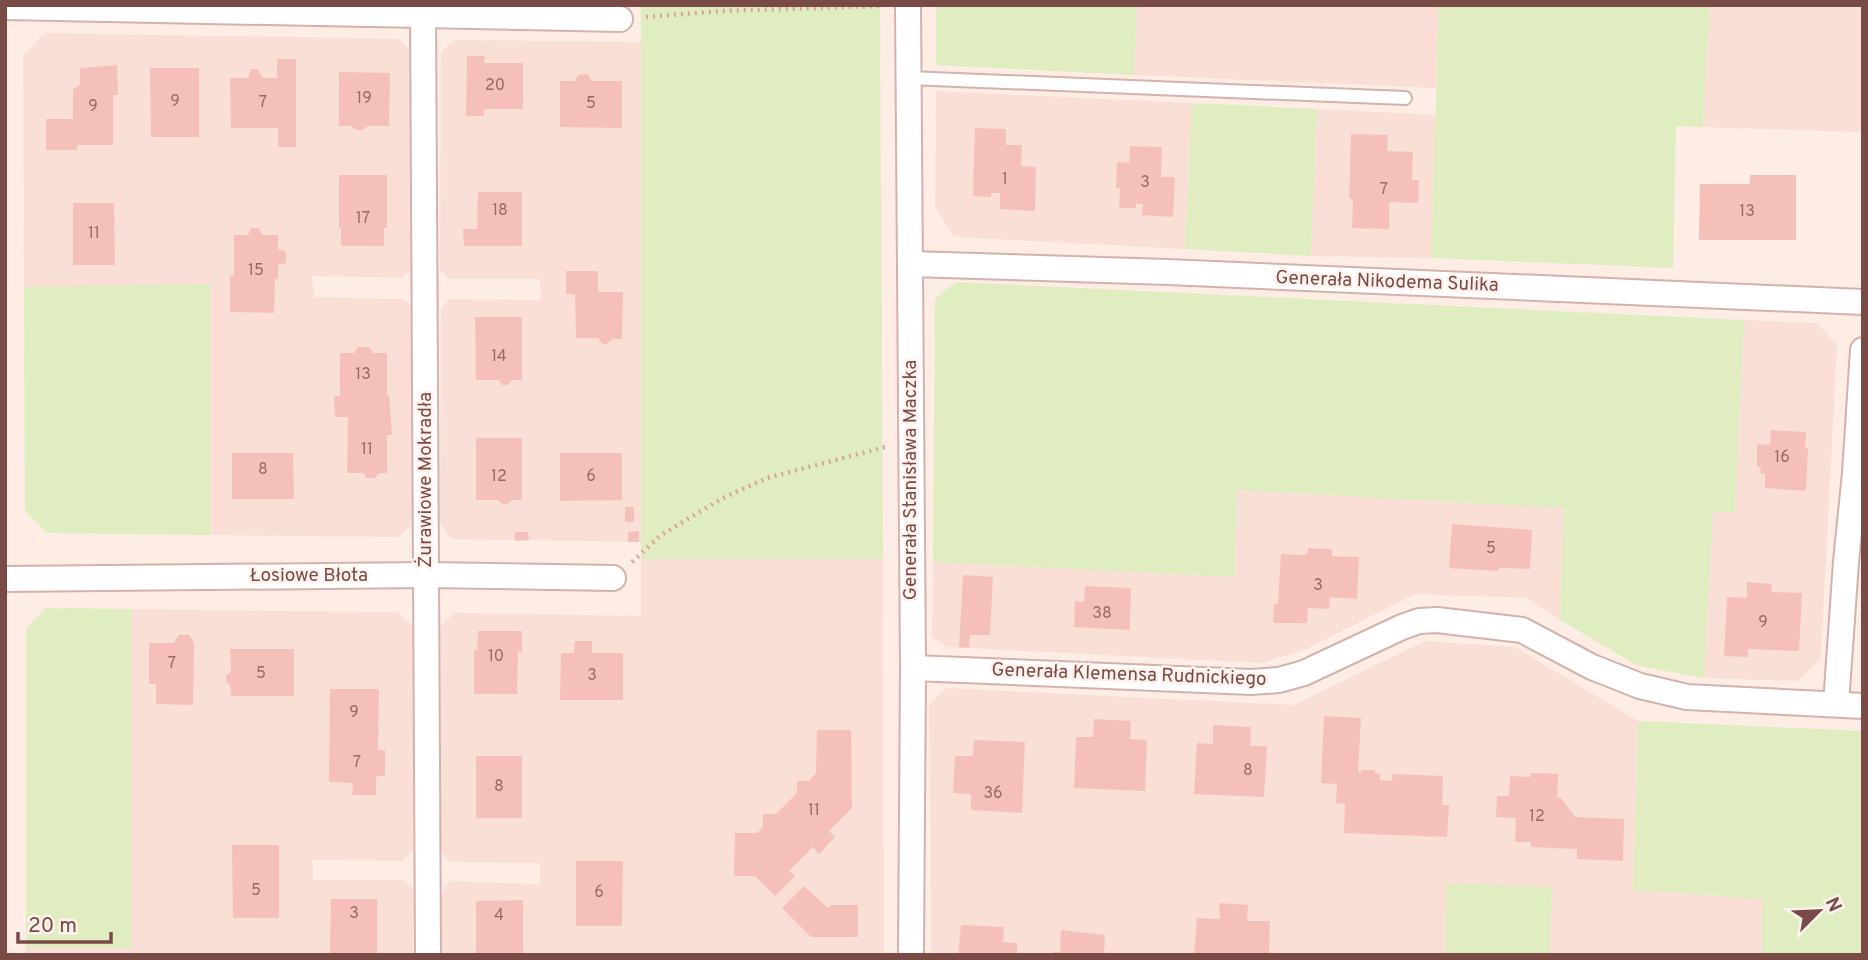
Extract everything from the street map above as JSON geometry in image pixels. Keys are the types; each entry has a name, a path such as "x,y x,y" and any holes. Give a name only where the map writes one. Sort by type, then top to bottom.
{"street":[{"name":"Generała Stanisława Maczka","path":"908,5 913,668 911,955"},
{"path":"5,7 424,10 620,19"},
{"name":"Żurawiowe Mokradła","path":"424,10 428,955"},
{"name":"Generała Nikodema Sulika","path":"911,264 1168,272 1863,302"},
{"path":"1836,704 1863,350"},
{"name":"Łosiowe Błota","path":"5,579 427,575 613,578"},
{"name":"Generała Klemensa Rudnickiego","path":"913,668 1251,682 1279,680 1304,673 1402,627 1419,621 1437,620 1522,630 1616,677 1640,686 1688,697 1863,706"}],"lane":[{"path":"908,78 1405,98"}],"path":[{"path":"620,19 720,11 908,5"},
{"path":"613,578 661,535 723,498 767,478 883,447 910,444"}],"shaded area":[{"path":"1137,5 1439,5 1436,88 1134,75"},
{"path":"1710,5 1863,5 1863,132 1703,127"},
{"path":"44,33 399,39 413,53 413,268 402,278 312,276 314,297 404,299 413,309 413,524 398,537 210,535 210,284 24,287 23,56"},
{"path":"454,40 642,42 641,542 452,539 440,523 441,310 449,299 541,300 540,279 449,279 440,270 441,53"},
{"path":"936,91 1192,103 1185,249 954,237 935,207"},
{"path":"1317,109 1436,115 1431,258 1311,256"},
{"path":"1744,320 1817,323 1837,345 1821,658 1798,681 1704,678 1713,511 1735,512"},
{"path":"1237,490 1565,508 1560,620 1527,598 1415,594 1304,650 1262,663 947,647 932,637 933,562 1235,577"},
{"path":"641,559 883,559 884,955 440,955 441,894 450,881 540,884 540,863 449,862 441,851 440,627 454,613 641,616"},
{"path":"132,609 397,612 413,626 413,851 402,861 313,860 313,880 404,880 414,890 413,955 26,955 26,948 132,948"},
{"path":"1425,641 1515,647 1638,721 1633,890 1764,899 1762,955 1550,955 1552,887 1447,883 1445,955 931,955 929,704 947,688 1294,705"}],"green space":[{"path":"641,5 880,5 883,559 641,559"},
{"path":"936,5 1137,5 1134,75 936,65"},
{"path":"1439,5 1710,5 1703,127 1676,126 1673,268 1431,258"},
{"path":"1192,103 1317,109 1311,256 1185,249"},
{"path":"956,282 1744,320 1735,512 1713,512 1704,678 1638,666 1560,620 1564,508 1237,490 1235,577 933,562 935,299"},
{"path":"210,284 210,535 47,533 25,511 24,287"},
{"path":"45,608 132,609 132,948 26,948 26,629"},
{"path":"1638,721 1863,731 1863,955 1762,955 1763,899 1633,890"},
{"path":"1447,883 1552,887 1550,955 1445,955"}],"building":[{"path":"467,56 485,56 484,63 523,63 523,109 484,109 484,116 466,116"},
{"path":"277,59 296,59 296,147 278,147 278,128 231,128 230,78 248,78 251,69 258,69 262,78 277,78"},
{"path":"117,65 118,95 113,95 113,145 77,145 77,150 46,150 46,119 73,119 73,89 80,85 80,68"},
{"path":"150,68 199,68 199,137 151,137"},
{"path":"339,72 390,73 389,126 368,126 363,130 356,130 351,126 339,126"},
{"path":"588,74 591,81 622,81 622,128 560,127 560,81 575,81 578,75"},
{"path":"975,128 1006,129 1006,145 1022,145 1021,166 1036,167 1035,211 1000,209 1000,193 991,193 991,197 973,196"},
{"path":"1351,134 1388,135 1387,151 1413,152 1412,180 1419,180 1418,203 1389,202 1389,229 1352,228 1353,199 1349,199"},
{"path":"1130,146 1162,147 1161,177 1175,177 1173,217 1142,215 1143,204 1136,204 1136,208 1119,208 1120,189 1116,188 1117,162 1129,163"},
{"path":"339,175 387,175 387,228 384,228 384,246 341,246"},
{"path":"1750,175 1796,175 1796,240 1699,240 1700,184 1750,184"},
{"path":"478,192 522,192 522,246 464,246 463,229 477,229"},
{"path":"73,203 114,203 115,265 73,265"},
{"path":"251,228 259,228 262,235 278,235 278,249 286,252 286,263 278,265 278,279 275,279 274,313 230,312 230,276 234,276 234,235 248,235"},
{"path":"566,271 598,271 598,292 623,292 622,339 612,339 603,344 598,338 576,338 575,294 566,294"},
{"path":"475,317 522,317 522,380 512,380 508,385 502,385 499,380 476,380"},
{"path":"358,347 369,347 373,353 387,353 387,395 392,435 387,435 387,473 379,473 375,478 367,478 363,473 347,473 348,417 335,417 334,396 340,396 340,353 354,353"},
{"path":"1771,430 1806,432 1806,491 1765,488 1765,474 1760,473 1761,467 1757,467 1757,444 1770,445"},
{"path":"476,438 522,438 522,500 502,504 498,500 476,500"},
{"path":"232,453 293,453 294,499 232,499"},
{"path":"560,453 622,453 622,500 560,501"},
{"path":"625,507 634,507 634,522 625,522"},
{"path":"1452,524 1532,530 1530,569 1499,568 1499,571 1449,568"},
{"path":"639,531 639,542 628,542 628,532"},
{"path":"515,532 528,532 529,540 515,541"},
{"path":"1308,548 1332,549 1332,556 1359,557 1357,599 1330,597 1329,609 1308,608 1307,623 1273,623 1274,604 1278,604 1281,554 1307,555"},
{"path":"963,575 993,577 990,635 970,635 969,648 959,647"},
{"path":"1747,582 1772,584 1771,592 1802,593 1799,651 1748,649 1748,657 1724,656 1727,597 1747,598"},
{"path":"1085,586 1131,588 1130,630 1074,627 1075,601 1084,602"},
{"path":"478,631 522,631 522,652 518,651 517,694 474,694 474,650 477,650"},
{"path":"179,635 189,635 194,643 193,705 156,704 156,684 149,684 149,643 174,643"},
{"path":"575,641 592,641 592,653 623,653 623,700 560,700 561,653 574,653"},
{"path":"230,649 294,649 294,696 231,696 230,685 226,681 226,676 231,672"},
{"path":"330,689 379,689 378,750 385,750 385,776 376,776 376,795 352,795 353,783 329,782"},
{"path":"1324,716 1361,718 1358,772 1375,770 1375,773 1380,774 1380,780 1392,781 1393,774 1443,776 1442,805 1449,805 1447,837 1344,833 1345,804 1336,803 1337,784 1321,783"},
{"path":"1094,719 1131,721 1130,739 1147,740 1145,791 1074,788 1076,737 1093,737"},
{"path":"1213,725 1251,727 1250,746 1267,746 1264,797 1194,794 1197,743 1213,744"},
{"path":"817,730 851,730 852,808 829,831 835,837 819,854 813,847 789,871 795,876 775,896 755,876 734,876 735,833 757,833 763,827 763,814 776,814 797,793 797,781 809,781 816,773"},
{"path":"974,740 1025,742 1022,813 971,810 971,794 953,793 955,756 973,756"},
{"path":"476,756 522,756 522,818 476,818"},
{"path":"1530,773 1558,774 1557,798 1561,798 1575,817 1624,819 1623,861 1577,859 1577,849 1531,847 1531,842 1515,842 1516,818 1496,817 1497,796 1509,796 1510,776 1530,777"},
{"path":"232,845 279,845 279,918 233,918"},
{"path":"576,861 623,861 622,926 576,926"},
{"path":"804,886 828,908 831,905 858,905 858,937 811,937 782,908"},
{"path":"331,899 377,899 377,955 330,955"},
{"path":"523,900 523,955 476,955 476,901"},
{"path":"1219,903 1248,905 1247,921 1270,921 1269,955 1194,955 1197,918 1220,919"},
{"path":"961,925 1004,927 1003,942 1017,943 1017,955 958,955"},
{"path":"1061,930 1105,935 1104,955 1053,955 1053,952 1060,952"}]}
